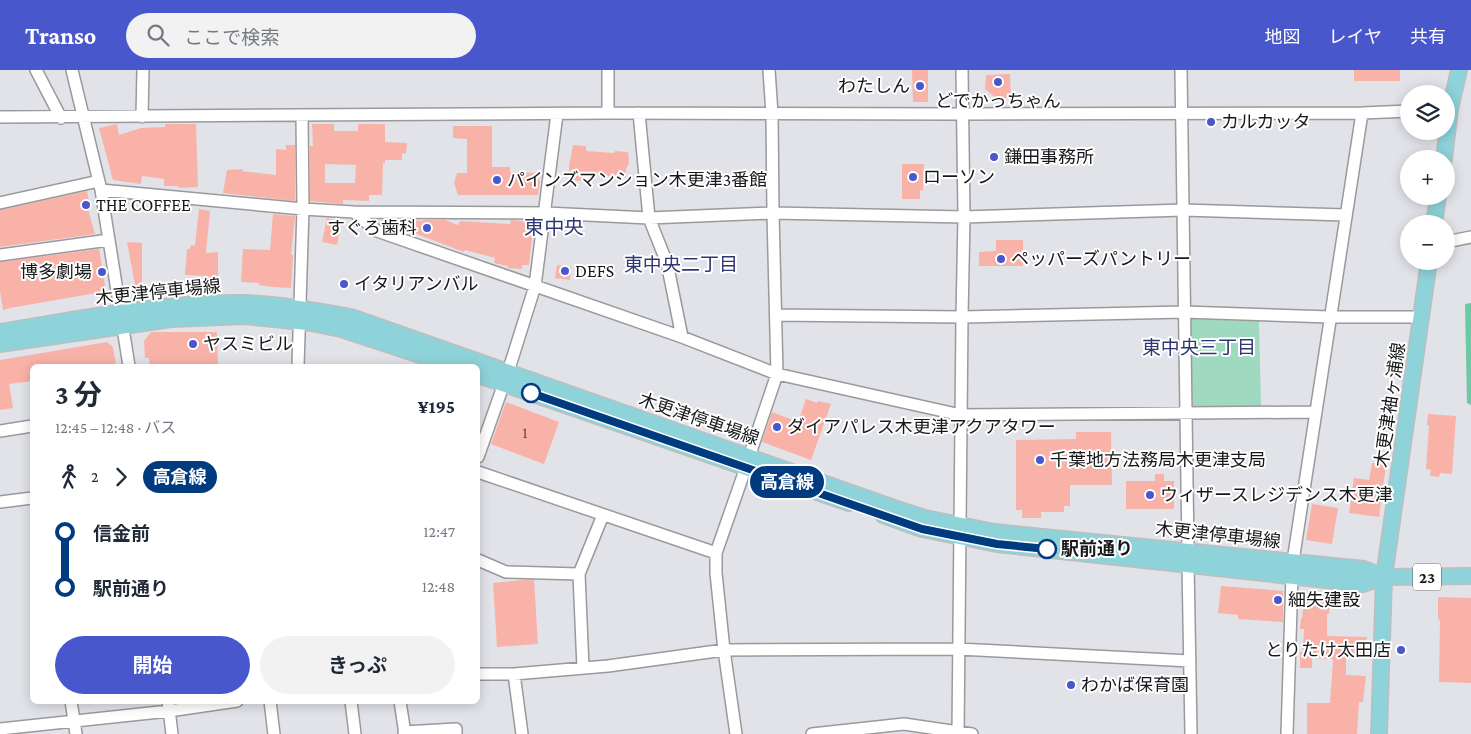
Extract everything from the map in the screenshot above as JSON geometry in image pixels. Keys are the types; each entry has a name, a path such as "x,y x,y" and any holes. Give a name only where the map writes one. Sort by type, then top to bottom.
{"main road":[{"path":"1454,85 1458,70"},
{"name":"木更津袖ヶ浦線","path":"1379,734 1384,577 1428,270"},
{"name":"木更津停車場線","path":"300,315 447,364"},
{"name":"木更津停車場線","path":"0,332 121,319 300,315 352,317 471,364"},
{"name":"木更津停車場線","path":"0,344 121,319"},
{"name":"木更津停車場線","path":"480,368 747,462 922,529 960,530 997,544 1188,557 1293,569 1363,584 1384,577"},
{"name":"木更津停車場線","path":"480,374 506,378"},
{"name":"23","path":"1384,577 1471,576"}],"street":[{"path":"36,70 61,118"},
{"path":"72,70 100,185 129,364"},
{"path":"142,117 143,70"},
{"path":"608,70 608,113"},
{"path":"736,734 724,650 716,573 716,553 777,374 772,114 769,70"},
{"path":"958,733 964,217 962,70"},
{"path":"1181,70 1191,734"},
{"path":"0,117 84,118 608,113 962,114 1400,111"},
{"path":"1288,734 1293,569 1362,113"},
{"path":"480,451 506,378 535,286 546,213 557,114"},
{"path":"639,114 649,218 667,263 682,337"},
{"path":"298,364 303,209 302,116"},
{"path":"0,203 100,185 303,209 354,212 546,213 649,218 773,213 964,217 1183,210 1346,215"},
{"path":"354,212 376,231 682,337 777,374 961,415 1316,412"},
{"path":"1455,240 1471,237"},
{"path":"0,255 109,240"},
{"path":"776,315 962,317 1184,312 1330,317 1421,317"},
{"path":"0,430 30,426"},
{"path":"480,473 716,553"},
{"path":"0,502 30,498"},
{"path":"582,668 579,574 603,515"},
{"path":"480,561 506,572 579,574"},
{"path":"480,674 514,674 582,668 724,650 958,649 1190,662"},
{"path":"514,674 522,734"},
{"path":"71,704 75,728"},
{"path":"0,729 75,728 168,706 196,704"},
{"path":"270,704 274,734"},
{"path":"351,704 355,734"},
{"path":"400,704 404,733 456,729 456,734"},
{"path":"168,706 172,734"},
{"path":"817,734 904,724 972,734"}],"green space":[{"path":"1471,303 1471,405 1467,403 1465,304"},
{"path":"1189,319 1259,321 1261,408 1190,411"}],"building":[{"name":"わたしん","path":"912,70 928,70 928,102 913,102"},
{"path":"1354,70 1400,70 1400,81 1354,81"},
{"name":"どでかっちゃん","path":"1010,74 1011,98 996,98 985,89 986,75"},
{"path":"117,124 119,135 141,128 165,127 165,124 196,124 198,187 179,188 178,186 164,186 164,179 142,176 141,184 113,180 99,128"},
{"path":"312,124 334,124 334,131 358,131 358,124 385,124 385,142 407,143 406,154 402,153 402,160 385,160 385,163 383,163 382,195 369,195 369,201 343,200 343,204 310,201 310,146 313,146","holes":["325,164 356,165 355,183 325,183"]},
{"path":"453,126 492,126 492,167 510,167 510,172 536,173 540,182 538,195 458,195 454,183 457,173 467,173 467,139 453,138"},
{"path":"286,145 295,145 295,201 223,193 227,170 243,169 242,171 276,175 276,149 286,150"},
{"path":"573,145 586,146 586,151 628,152 629,163 626,169 626,178 582,174 582,181 570,180 569,166"},
{"name":"ローソン","path":"902,164 924,164 923,191 920,190 920,199 902,199"},
{"path":"87,191 90,208 88,209 95,234 0,247 0,210"},
{"path":"199,209 210,211 206,253 218,252 218,278 185,275 187,249 190,249 191,245 195,246"},
{"path":"273,214 295,216 291,255 293,255 291,288 241,282 243,249 270,250"},
{"path":"327,218 341,223 337,245 322,242"},
{"path":"410,220 445,220 458,225 460,221 510,224 511,220 534,222 529,265 522,265 522,269 508,268 508,266 494,263 495,258 465,250 464,252 406,230"},
{"name":"ペッパーズパントリー","path":"996,240 1023,240 1023,266 979,266 979,252 996,251"},
{"path":"127,242 142,243 142,294 137,295"},
{"path":"99,249 105,285 102,292 3,310 0,291 0,262"},
{"name":"DEFS","path":"557,265 571,267 570,280 555,278"},
{"name":"ヤスミビル","path":"151,332 217,332 218,364 150,364 149,358 145,358 144,341"},
{"path":"107,342 113,347 116,364 30,364 30,381 9,384 13,408 0,410 0,360"},
{"name":"ダイアパレス木更津アクアタワー","path":"806,399 817,403 818,401 831,404 811,460 762,442 772,412 798,422"},
{"path":"506,402 559,422 544,464 491,444"},
{"path":"1428,414 1456,416 1452,474 1440,473 1439,477 1430,476 1431,470 1426,469"},
{"name":"千葉地方法務局木更津支局","path":"1076,432 1111,432 1112,485 1070,485 1070,506 1064,506 1064,512 1041,512 1041,518 1022,518 1022,510 1016,510 1016,440 1076,439"},
{"path":"1372,463 1386,465 1379,517 1349,513 1354,478 1369,480"},
{"name":"ウィザースレジデンス木更津","path":"1155,474 1164,474 1164,481 1174,481 1174,509 1126,509 1126,481 1155,481"},
{"path":"1312,504 1338,508 1332,544 1306,540"},
{"path":"534,580 538,644 497,647 493,583"},
{"path":"1221,586 1283,591 1283,622 1238,619 1238,615 1218,613"},
{"path":"1305,593 1331,595 1329,614 1327,614 1327,636 1367,637 1365,656 1346,657 1346,675 1366,676 1363,702 1359,702 1357,734 1307,734 1307,703 1330,703 1333,661 1332,659 1312,658 1312,668 1300,668 1300,652 1303,652 1304,629 1300,629"},
{"path":"1438,597 1471,598 1471,683 1439,682 1440,621 1438,618"}],"bus line":[{"name":"高倉線","path":"531,393 922,529 997,544 1047,549"}],"place":[{"name":"どでかっちゃん","path":"998,82"},
{"name":"わたしん","path":"920,86"},
{"name":"カルカッタ","path":"1211,122"},
{"name":"鎌田事務所","path":"994,157"},
{"name":"ローソン","path":"913,177"},
{"name":"パインズマンション木更津3番館","path":"497,180"},
{"name":"THE COFFEE","path":"86,205"},
{"name":"すぐろ歯科","path":"427,228"},
{"name":"ペッパーズパントリー","path":"1001,259"},
{"name":"DEFS","path":"565,271"},
{"name":"博多劇場","path":"102,272"},
{"name":"イタリアンバル","path":"344,284"},
{"name":"ヤスミビル","path":"193,344"},
{"name":"ダイアパレス木更津アクアタワー","path":"777,427"},
{"name":"千葉地方法務局木更津支局","path":"1040,460"},
{"name":"ウィザースレジデンス木更津","path":"1150,495"},
{"name":"駅前通り","path":"1047,549"},
{"name":"細失建設","path":"1278,600"},
{"name":"とりたけ太田店","path":"1401,650"},
{"name":"わかば保育園","path":"1071,685"}],"district":[{"name":"東中央","path":"554,227"},
{"name":"東中央二丁目","path":"681,264"},
{"name":"東中央三丁目","path":"1199,347"}]}
